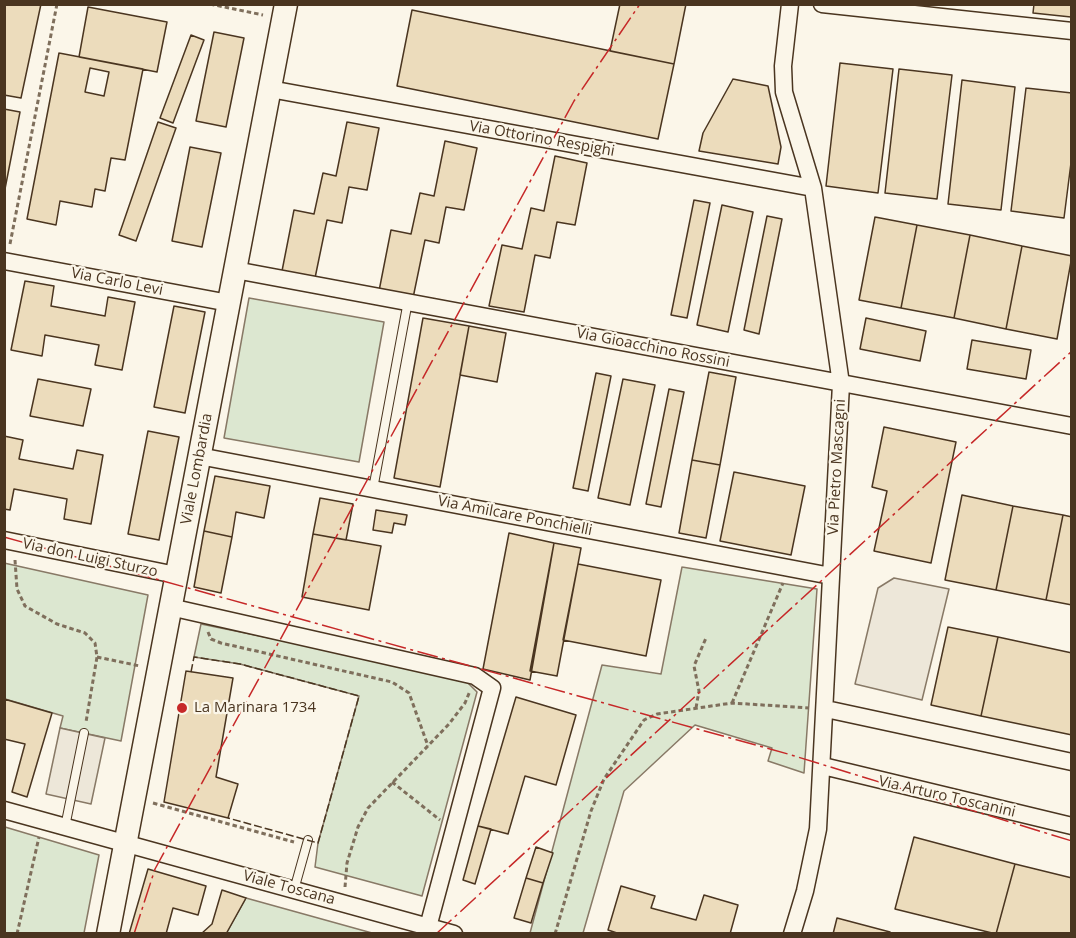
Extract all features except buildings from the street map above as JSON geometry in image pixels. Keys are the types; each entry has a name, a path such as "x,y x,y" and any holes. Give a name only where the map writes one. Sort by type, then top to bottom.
{"street":[{"name":"Via Pietro Mascagni","path":"790,4 783,66 784,92 813,188 841,384 818,829 805,891 792,933"},
{"path":"822,4 1071,31"},
{"name":"Viale Lombardia","path":"108,933 270,89 278,10"},
{"name":"Via Ottorino Respighi","path":"270,89 813,188"},
{"name":"Via Carlo Levi","path":"6,261 229,303"},
{"name":"Via Gioacchino Rossini","path":"235,270 1071,426"},
{"name":"Via Amilcare Ponchielli","path":"199,456 831,576"},
{"name":"Via don Luigi Sturzo","path":"12,541 177,575"},
{"path":"171,607 475,676 492,688 428,927"},
{"path":"826,709 1071,762"},
{"name":"Via Arturo Toscanini","path":"823,766 1071,826"},
{"name":"Viale Toscana","path":"4,810 454,933"}],"lane":[{"path":"373,489 408,301"},
{"path":"65,827 84,733"},
{"path":"294,890 307,843"}],"path":[{"path":"6,261 57,4"},
{"path":"210,4 278,10"},
{"path":"12,541 16,589 25,606 57,624 86,633 95,643 97,657 84,733"},
{"path":"732,703 787,568"},
{"path":"201,614 211,639 220,643 392,682 409,693 428,746"},
{"path":"696,708 699,691 694,666 706,638"},
{"path":"97,657 158,669"},
{"path":"344,903 347,863 358,827 368,808 428,746 465,703 475,676"},
{"path":"555,933 591,811 604,779 644,720 657,714 732,703 826,709"},
{"path":"392,782 454,832"},
{"path":"134,798 307,843"},
{"path":"16,933 43,820"}],"green space":[{"path":"249,298 384,322 359,462 224,438"},
{"path":"4,563 148,595 121,741 60,728 63,716 5,699"},
{"path":"682,567 817,589 804,773 768,761 772,748 695,725 624,791 583,933 530,933 602,665 661,674"},
{"path":"201,624 462,677 477,692 422,896 315,867 318,843 359,696 240,664 194,657"},
{"path":"5,827 99,855 84,933 5,933"},
{"path":"246,898 372,933 226,934"}],"shaded area":[{"path":"894,578 949,589 922,700 855,684 878,588"},
{"path":"60,728 105,738 91,804 46,794"}],"fence":[{"path":"191,672 194,657 240,664 359,696 318,843 228,818"}],"power":[{"path":"134,934 155,869 574,101 640,4"},
{"path":"436,934 1072,351"},
{"path":"4,537 788,754 1072,841"}],"place":[{"name":"La Marinara 1734","path":"182,708"}]}
